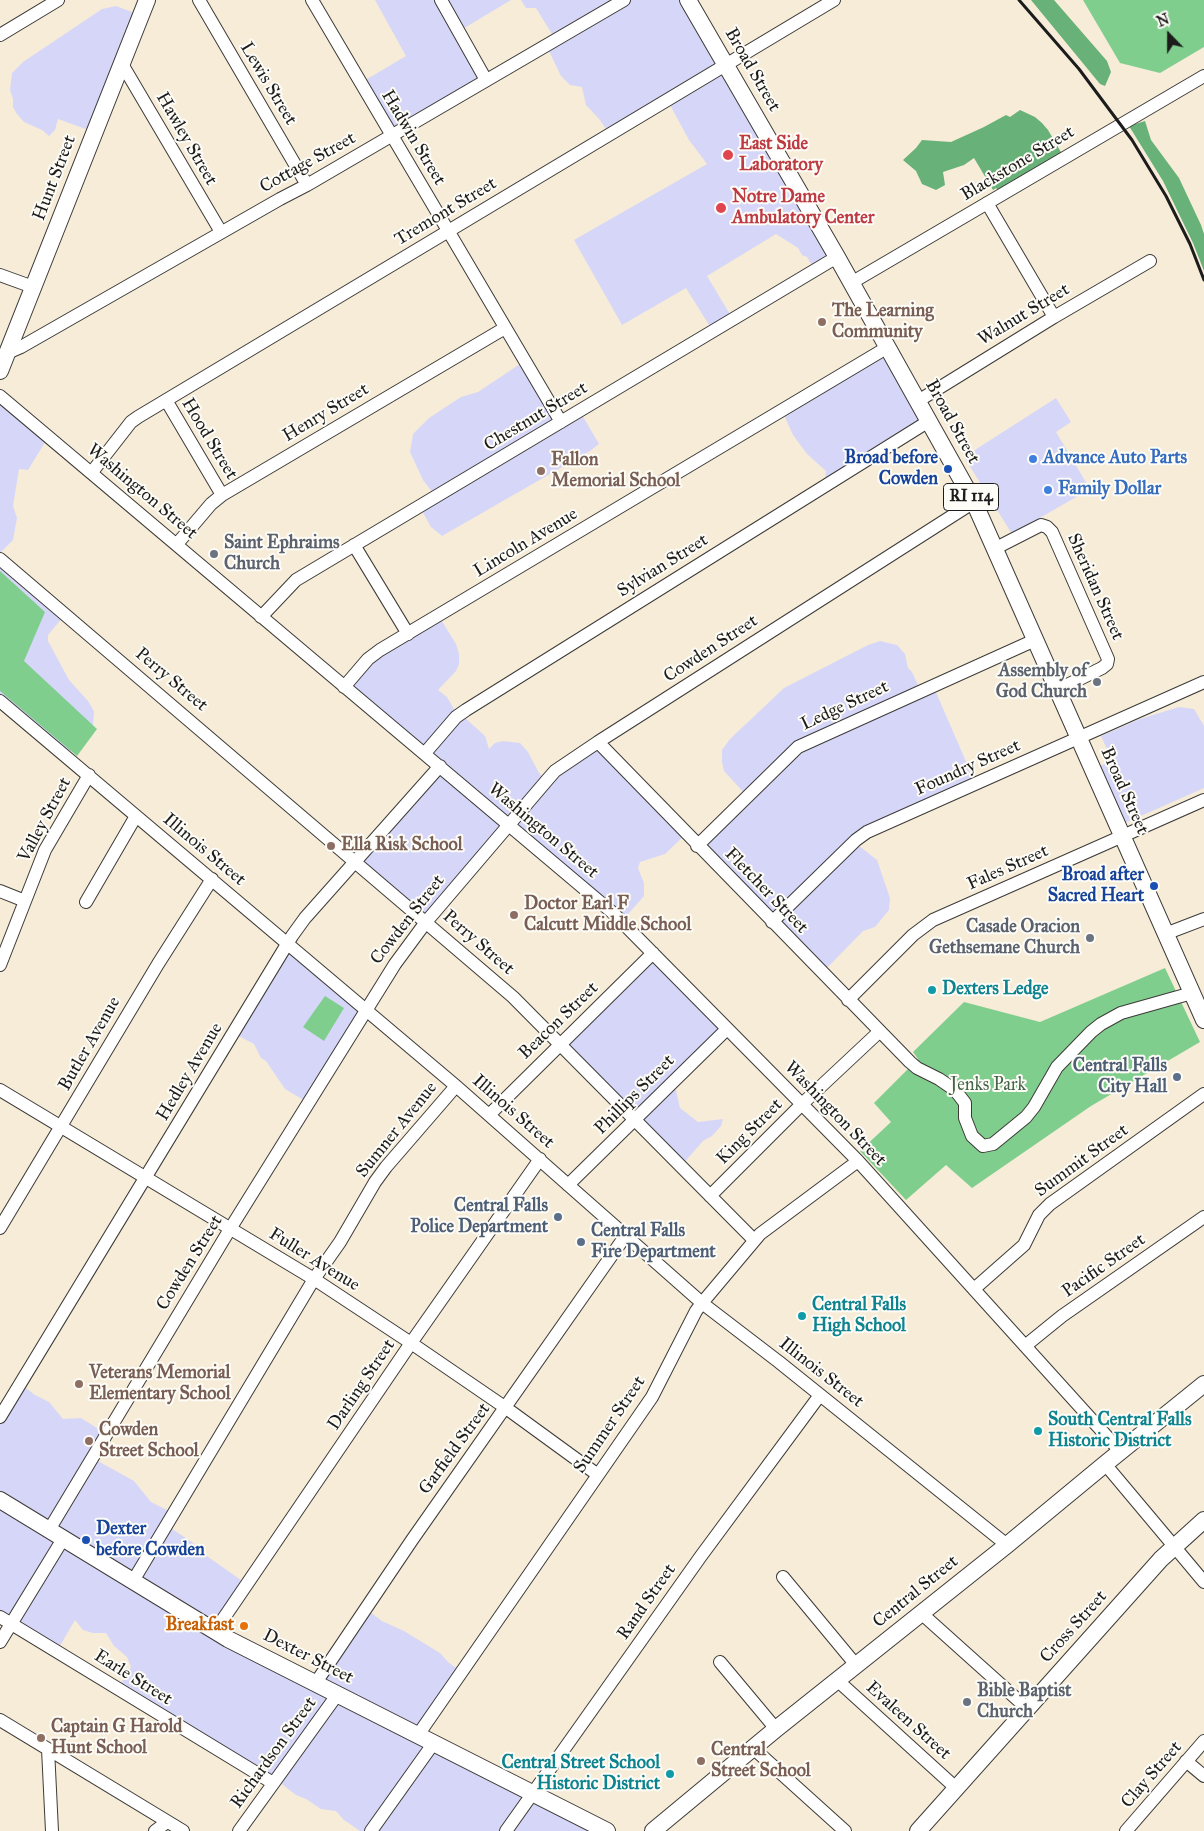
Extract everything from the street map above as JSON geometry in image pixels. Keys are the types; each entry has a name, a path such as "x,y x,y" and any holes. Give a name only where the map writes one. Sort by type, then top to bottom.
{"main road":[{"name":"Hunt Street","path":"0,371 147,0"},
{"name":"Broad Street","path":"688,0 837,257 974,502 1204,1020"},
{"name":"Central Street","path":"653,1831 776,1729 1007,1545 1204,1384"},
{"name":"Dexter Street","path":"0,1500 215,1631 315,1684 607,1831"},
{"name":"Cross Street","path":"918,1831 1175,1546 1204,1520"}],"street":[{"path":"0,35 58,0"},
{"name":"Lewis Street","path":"199,0 307,186"},
{"name":"Hadwin Street","path":"312,0 561,422"},
{"path":"441,0 486,80"},
{"name":"Cottage Street","path":"7,354 221,232 307,186 624,0"},
{"name":"Tremont Street","path":"92,472 131,422 834,0"},
{"name":"Hawley Street","path":"122,64 221,232"},
{"name":"Blackstone Street","path":"851,283 1204,76"},
{"path":"987,203 1054,317"},
{"name":"Chestnut Street","path":"261,617 296,580 837,257"},
{"name":"Walnut Street","path":"918,401 1054,317 1150,262"},
{"path":"0,275 33,288"},
{"name":"Henry Street","path":"176,544 211,504 222,495 505,328"},
{"name":"Lincoln Avenue","path":"344,687 374,654 888,347"},
{"name":"Washington Street","path":"0,396 613,913 858,1161 1120,1451"},
{"name":"Hood Street","path":"166,400 222,495"},
{"name":"Sylvian Street","path":"425,754 456,717 466,710 929,421"},
{"name":"Cowden Street","path":"0,1642 6,1620 230,1229 366,1009 395,964 426,922 508,825 555,771 974,502"},
{"name":"Sheridan Street","path":"994,548 1041,525 1047,527 1052,532 1060,550 1108,659 1107,664 1102,668 1057,690"},
{"path":"354,545 408,634"},
{"name":"Perry Street","path":"0,559 513,997 754,1240"},
{"name":"Ledge Street","path":"697,846 798,747 1035,640"},
{"name":"Foundry Street","path":"772,922 861,836 1204,682"},
{"name":"Illinois Street","path":"0,701 489,1114 702,1303 1007,1545"},
{"name":"Fletcher Street","path":"598,742 697,846 910,1062 954,1090 965,1103 965,1118 972,1136 983,1146 989,1146 996,1142 1026,1116 1034,1107 1057,1067 1101,1024 1121,1013 1192,993"},
{"name":"Hedley Avenue","path":"0,1417 288,943 305,918 440,766"},
{"name":"Valley Street","path":"0,966 45,850 89,775"},
{"name":"Fales Street","path":"848,1000 912,935 933,920 1204,800"},
{"path":"86,902 136,816"},
{"name":"Butler Avenue","path":"0,1228 158,964 212,879"},
{"path":"0,891 25,901"},
{"path":"1165,934 1204,918"},
{"name":"Beacon Street","path":"489,1114 653,954"},
{"name":"Phillips Street","path":"568,1185 727,1029"},
{"name":"King Street","path":"710,1196 801,1105 880,1031"},
{"name":"Sumner Avenue","path":"132,1581 314,1279 340,1242 386,1167 456,1086"},
{"name":"Fuller Avenue","path":"0,1090 314,1279 506,1408 598,1475"},
{"name":"Summit Street","path":"974,1289 1021,1248 1029,1237 1039,1215 1050,1204 1204,1094"},
{"name":"Darling Street","path":"215,1631 411,1343 540,1159"},
{"name":"Summer Street","path":"418,1736 652,1397 702,1303 754,1240 858,1161"},
{"name":"Pacific Street","path":"1025,1346 1071,1310 1204,1217"},
{"name":"Garfield Street","path":"315,1684 412,1540 626,1235"},
{"name":"Rand Street","path":"506,1831 701,1556 820,1395"},
{"path":"1104,1464 1204,1582"},
{"path":"783,1577 856,1665"},
{"path":"921,1613 1028,1709"},
{"name":"Earle Street","path":"6,1620 273,1783"},
{"path":"720,1662 776,1729"},
{"name":"Evaleen Street","path":"837,1680 956,1788"},
{"name":"Richardson Street","path":"240,1831 337,1695"},
{"path":"0,1720 183,1831"},
{"name":"Clay Street","path":"1126,1831 1204,1741"},
{"path":"370,1831 433,1744"},
{"path":"754,1748 845,1831"},
{"path":"48,1749 52,1831"},
{"path":"1186,1762 1204,1776"},
{"path":"155,1831 167,1822"}],"shaded area":[{"path":"375,0 511,0 461,30 489,83 395,139 362,82 406,56"},
{"path":"521,0 689,0 837,260 816,272 807,257 802,255 798,248 776,234 707,276 734,321 714,333 686,288 622,325 574,240 707,164 689,140 670,105 612,138 600,120 586,105 582,87 570,85 561,76 549,51 558,44 536,8 526,8"},
{"path":"116,6 140,15 94,132 58,119 55,130 49,136 42,130 24,122 13,107 10,90 12,73 23,62 102,9"},
{"path":"889,353 929,422 824,490 826,471 807,454 793,435 784,415"},
{"path":"523,362 560,423 582,415 599,444 442,536 431,527 421,509 436,497 423,480 410,452 413,434 429,418 461,397 478,392"},
{"path":"1056,398 1071,422 1056,432 1090,489 1012,534 964,457"},
{"path":"0,401 47,439 28,470 19,469 13,506 17,518 13,540 0,553"},
{"path":"0,561 64,616 48,635 48,641 69,680 88,701 94,711 93,726 66,756 0,702"},
{"path":"440,618 456,644 459,664 456,671 438,690 447,697 458,716 464,717 485,736 489,749 495,743 503,741 520,743 528,752 539,773 548,782 596,748 685,835 665,854 640,862 638,868 644,883 644,896 622,921 512,826 431,919 358,866 442,769 349,684 365,665"},
{"path":"880,641 897,645 905,654 908,668 912,672 922,694 935,690 977,787 872,834 858,845 877,860 890,898 889,910 875,927 863,931 823,972 703,841 747,796 724,771 722,750 730,739 784,688 868,645"},
{"path":"1179,707 1194,709 1204,726 1204,788 1125,823 1100,766 1112,760 1101,736 1140,719"},
{"path":"287,948 366,1014 307,1102 285,1089 266,1061 261,1058 254,1044 237,1035"},
{"path":"655,957 729,1031 675,1086 680,1108 698,1122 723,1119 721,1126 712,1136 703,1141 682,1165 563,1047"},
{"path":"23,1386 49,1402 63,1419 81,1418 108,1435 96,1460 134,1481 151,1502 175,1514 169,1527 192,1542 204,1554 248,1585 218,1630 317,1687 370,1612 382,1621 404,1631 440,1653 448,1662 463,1673 420,1737 599,1831 360,1831 344,1820 336,1811 321,1809 296,1795 278,1781 117,1690 131,1667 127,1657 114,1646 106,1633 93,1633 83,1630 75,1620 57,1651 0,1619 0,1422"}],"green space":[{"path":"1031,0 1054,0 1107,61 1111,72 1105,86 1100,84"},
{"path":"1083,0 1204,0 1204,47 1160,73 1120,63"},
{"path":"1020,110 1035,117 1042,123 1065,159 1004,196 996,188 993,190 974,158 964,165 943,172 945,185 936,190 922,184 916,171 903,160 922,140 951,142 1006,115 1010,117"},
{"path":"1145,121 1151,140 1179,178 1201,225 1204,234 1204,271 1193,243 1163,181 1129,126"},
{"path":"0,571 45,612 24,661 97,729 77,756 0,691"},
{"name":"Jenks Park","path":"1165,968 1200,1042 1091,1106 972,1188 946,1165 906,1200 860,1151 891,1122 874,1103 918,1059 913,1052 964,1002 1040,1022"},
{"path":"325,996 344,1008 324,1041 303,1027"}],"railway":[{"path":"1019,0 1079,69 1132,140 1166,196 1190,244 1204,280"}],"place":[{"name":"East Side Laboratory","path":"728,155"},
{"name":"Notre Dame Ambulatory Center","path":"721,208"},
{"name":"The Learning Community","path":"822,322"},
{"name":"Advance Auto Parts","path":"1033,459"},
{"name":"Broad before Cowden","path":"948,469"},
{"name":"Fallon Memorial School","path":"541,471"},
{"name":"Family Dollar","path":"1048,490"},
{"name":"Saint Ephraims Church","path":"214,554"},
{"name":"Assembly of God Church","path":"1097,682"},
{"name":"Ella Risk School","path":"331,846"},
{"name":"Broad after Sacred Heart","path":"1154,886"},
{"name":"Doctor Earl F Calcutt Middle School","path":"514,915"},
{"name":"Casade Oracion Gethsemane Church","path":"1090,938"},
{"name":"Dexters Ledge","path":"932,990"},
{"name":"Central Falls City Hall","path":"1177,1077"},
{"name":"Central Falls Police Department","path":"558,1217"},
{"name":"Central Falls Fire Department","path":"581,1242"},
{"name":"Central Falls High School","path":"802,1316"},
{"name":"Veterans Memorial Elementary School","path":"79,1384"},
{"name":"South Central Falls Historic District","path":"1038,1431"},
{"name":"Cowden Street School","path":"89,1441"},
{"name":"Dexter before Cowden","path":"86,1540"},
{"name":"Breakfast","path":"244,1626"},
{"name":"Bible Baptist Church","path":"967,1702"},
{"name":"Captain G Harold Hunt School","path":"41,1738"},
{"name":"Central Street School","path":"701,1761"},
{"name":"Central Street School Historic District","path":"670,1774"}]}
